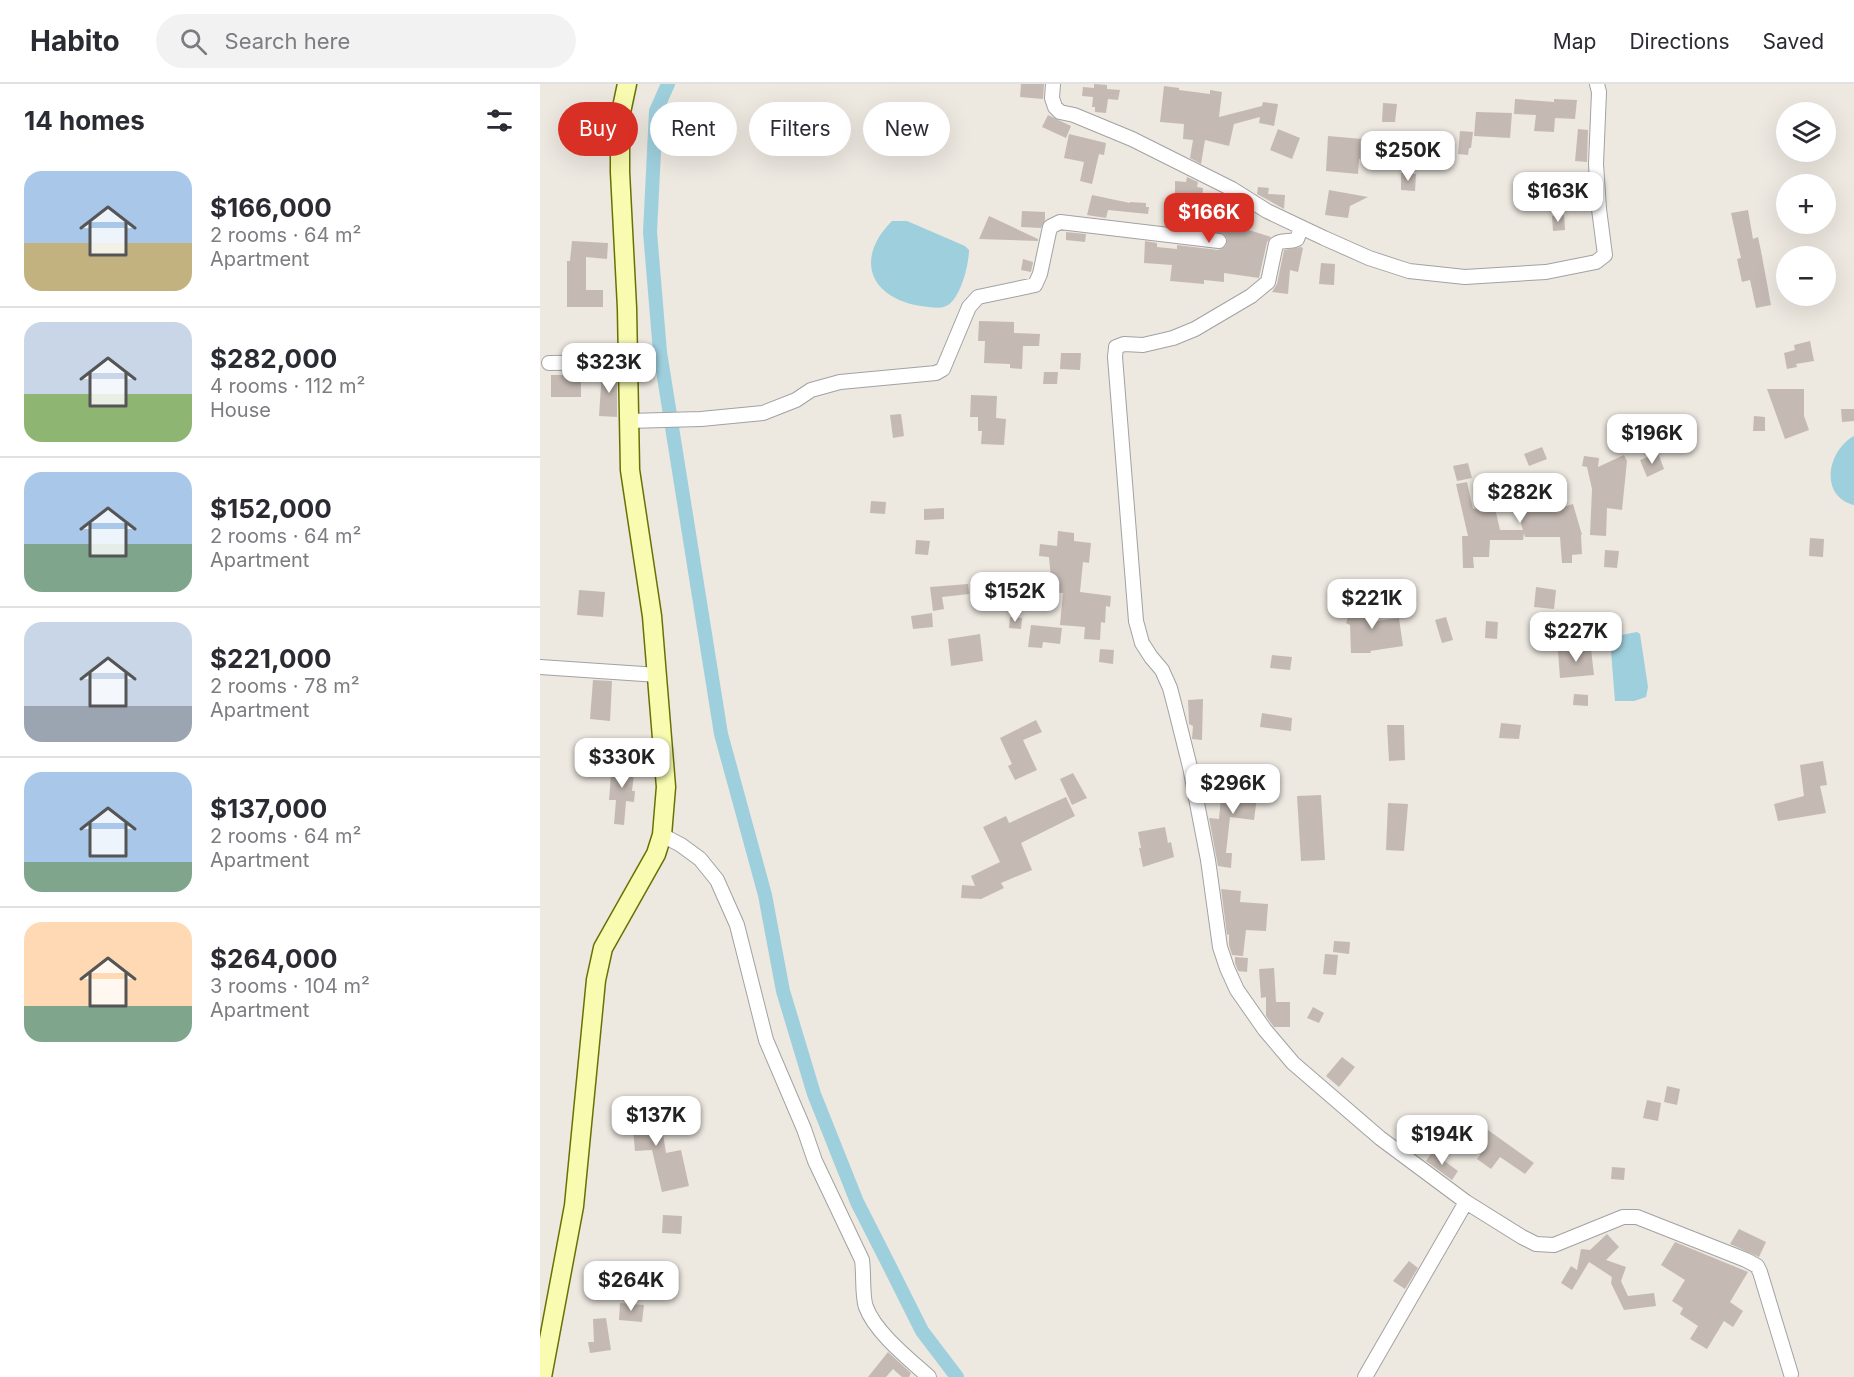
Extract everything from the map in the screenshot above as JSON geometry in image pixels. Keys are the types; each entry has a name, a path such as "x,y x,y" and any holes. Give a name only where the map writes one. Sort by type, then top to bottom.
{"main road":[{"path":"542,1377 574,1206 596,980 603,948 656,854 662,835 666,787 652,616 630,470 620,172 620,117 627,84"}],"street":[{"path":"1053,84 1052,98 1055,107 1060,112 1074,115 1132,139 1232,189 1267,211 1301,228 1369,258 1409,271 1465,277 1546,272 1596,262 1605,255 1596,164 1599,92 1597,84"},
{"path":"628,421 701,419 763,413 779,408 811,390 840,382 936,373 943,369 969,307 978,297 1035,285 1040,274 1050,227 1060,222 1219,241"},
{"path":"1301,228 1297,239 1276,244 1268,282 1251,296 1195,329 1173,338 1143,345 1124,344 1116,347 1115,367 1136,621 1142,643 1162,670 1170,688 1190,766 1208,860 1220,947 1227,968 1237,990 1265,1030 1293,1063 1380,1138 1466,1202 1522,1237 1536,1244 1554,1245 1623,1217 1637,1217 1757,1266 1791,1374"},
{"path":"549,363 628,362"},
{"path":"540,667 658,675"},
{"path":"662,835 681,844 700,859 717,880 737,925 766,1040 804,1129 815,1161 862,1260 865,1277 865,1305 873,1321 929,1377"},
{"path":"1365,1377 1466,1202"}],"water":[{"path":"892,221 907,221 965,246 969,250 968,263 960,288 948,305 935,308 904,302 879,286 873,275 871,262 873,249 880,235"},
{"path":"1854,436 1854,505 1835,493 1831,473 1838,452"},
{"path":"1637,632 1640,634 1648,687 1646,697 1634,701 1615,701 1610,639"}],"building":[{"path":"1021,84 1044,84 1043,99 1020,97"},
{"path":"1094,84 1107,85 1107,89 1120,90 1118,100 1108,99 1106,113 1095,112 1095,107 1092,107 1093,97 1082,96 1083,87 1094,88"},
{"path":"1164,86 1210,94 1210,90 1222,92 1219,117 1262,106 1263,102 1278,104 1274,126 1259,123 1260,117 1234,124 1229,146 1205,140 1201,164 1190,158 1193,140 1183,139 1184,124 1160,122"},
{"path":"1515,99 1554,102 1554,99 1577,100 1575,119 1555,118 1554,132 1534,131 1536,115 1514,114"},
{"path":"1383,103 1397,104 1395,122 1382,122"},
{"path":"1476,112 1512,113 1510,138 1474,136"},
{"path":"1048,115 1071,126 1066,138 1042,127"},
{"path":"1278,129 1300,138 1292,159 1270,150"},
{"path":"1578,129 1588,130 1587,162 1575,161"},
{"path":"1460,131 1473,132 1468,155 1458,154"},
{"path":"1069,134 1106,143 1104,155 1099,154 1092,184 1080,181 1084,162 1064,158"},
{"path":"1328,136 1362,139 1361,147 1390,152 1387,164 1359,159 1358,174 1326,171"},
{"path":"1401,173 1416,174 1415,191 1401,190"},
{"path":"1187,177 1198,182 1197,187 1203,188 1202,199 1214,200 1212,218 1234,220 1233,225 1271,237 1267,242 1259,278 1224,273 1224,282 1204,280 1204,284 1170,281 1172,265 1144,263 1145,241 1157,243 1157,247 1177,249 1177,245 1218,250 1226,246 1227,238 1224,234 1183,228 1183,207 1174,206 1175,181 1186,182"},
{"path":"1258,187 1269,188 1268,194 1285,195 1284,209 1257,194"},
{"path":"1329,190 1368,197 1350,206 1348,218 1325,215"},
{"path":"1092,195 1130,203 1146,203 1146,207 1149,207 1148,214 1108,210 1106,218 1087,215"},
{"path":"1748,210 1753,239 1758,237 1771,305 1756,308 1750,280 1742,282 1737,259 1741,258 1731,213"},
{"path":"1022,211 1045,212 1045,220 1041,228 1021,227"},
{"path":"1564,215 1565,230 1553,231 1552,216"},
{"path":"989,216 1038,239 1038,241 979,239"},
{"path":"1066,232 1086,234 1085,242 1066,240"},
{"path":"572,241 608,243 607,259 586,257 586,290 603,290 603,307 567,307 567,261 570,261"},
{"path":"1303,248 1298,272 1290,270 1288,294 1272,292 1277,284 1284,250"},
{"path":"1023,259 1033,262 1031,272 1021,270"},
{"path":"1321,263 1335,264 1334,285 1319,284"},
{"path":"979,321 1014,322 1014,333 1040,334 1039,346 1023,346 1022,369 1010,368 1010,364 984,363 985,341 978,341"},
{"path":"1810,341 1814,361 1796,364 1797,367 1787,369 1784,353 1795,350 1794,345"},
{"path":"1061,353 1081,353 1080,370 1060,369"},
{"path":"602,371 617,371 617,417 599,416"},
{"path":"1044,372 1058,372 1057,384 1043,384"},
{"path":"551,375 581,375 581,397 551,397"},
{"path":"1767,389 1804,389 1804,416 1809,430 1785,439"},
{"path":"971,395 997,396 996,418 1006,419 1004,445 981,444 982,431 978,431 978,417 970,417"},
{"path":"1841,409 1854,409 1854,421 1842,422"},
{"path":"901,414 904,436 893,438 890,415"},
{"path":"1754,416 1765,417 1765,431 1753,431"},
{"path":"1542,447 1547,459 1529,466 1524,454"},
{"path":"1658,453 1664,469 1647,477 1640,460"},
{"path":"1624,455 1627,461 1622,510 1607,508 1606,536 1590,535 1592,489 1587,467 1582,466 1584,456 1599,458 1598,467"},
{"path":"1468,463 1472,478 1457,481 1453,466"},
{"path":"1467,482 1473,509 1494,504 1500,530 1523,530 1514,500 1556,485 1563,507 1573,504 1582,535 1582,554 1572,555 1572,563 1562,563 1560,537 1525,537 1524,533 1523,540 1490,540 1489,557 1473,557 1474,568 1463,568 1462,536 1468,536 1456,484"},
{"path":"871,501 886,502 885,514 870,513"},
{"path":"944,508 944,519 924,520 924,509"},
{"path":"1058,531 1074,533 1074,541 1091,543 1089,563 1083,562 1080,592 1111,596 1110,607 1106,606 1105,623 1101,622 1100,640 1084,639 1085,627 1060,625 1063,593 1039,592 1040,578 1051,578 1049,557 1039,556 1040,544 1057,546"},
{"path":"1810,538 1824,539 1823,557 1809,556"},
{"path":"916,540 930,541 928,555 915,554"},
{"path":"1605,550 1619,551 1617,568 1604,567"},
{"path":"968,584 969,594 942,597 944,609 933,611 930,587"},
{"path":"1536,587 1556,590 1554,609 1534,607"},
{"path":"579,590 605,592 603,617 577,615"},
{"path":"1361,595 1372,595 1369,622 1399,618 1403,646 1370,651 1371,653 1351,653 1350,625 1346,623 1352,605 1360,608"},
{"path":"932,613 933,627 913,629 911,616"},
{"path":"1010,617 1022,618 1021,629 1009,628"},
{"path":"1446,617 1453,640 1442,643 1435,620"},
{"path":"1486,621 1498,622 1497,639 1485,638"},
{"path":"1031,625 1062,628 1060,644 1043,642 1042,648 1028,647"},
{"path":"980,634 983,661 951,666 948,639"},
{"path":"1100,649 1114,650 1113,664 1099,662"},
{"path":"1591,649 1594,675 1560,678 1558,651"},
{"path":"1272,655 1292,657 1290,670 1270,668"},
{"path":"593,680 612,681 610,721 590,719"},
{"path":"1574,694 1588,695 1588,706 1573,705"},
{"path":"1203,699 1202,740 1192,739 1193,726 1189,724 1188,700"},
{"path":"1262,713 1292,718 1291,731 1260,727"},
{"path":"1036,720 1042,732 1023,740 1037,770 1015,780 1008,766 1012,764 1000,738"},
{"path":"1501,723 1521,725 1519,739 1499,738"},
{"path":"1387,725 1404,725 1405,760 1389,761"},
{"path":"580,743 615,747 614,761 579,758"},
{"path":"1823,761 1827,785 1820,786 1826,813 1778,821 1774,804 1804,796 1800,765"},
{"path":"612,763 635,766 632,791 635,791 634,802 626,801 624,825 614,824 616,800 609,800"},
{"path":"1073,773 1087,798 1072,805 1060,779"},
{"path":"1231,778 1259,782 1254,820 1230,817 1226,853 1232,853 1231,868 1218,866 1209,818 1219,819 1221,797 1228,798"},
{"path":"1321,795 1325,860 1301,861 1297,796"},
{"path":"1066,797 1075,816 1021,843 1032,870 1001,883 1004,888 981,899 961,898 962,885 975,886 971,876 1000,862 983,827 1006,816 1009,823"},
{"path":"1388,803 1408,804 1404,851 1386,850"},
{"path":"1165,827 1174,857 1143,867 1138,832"},
{"path":"1221,889 1241,891 1240,902 1268,904 1266,931 1246,930 1243,956 1232,955"},
{"path":"1334,941 1350,942 1349,954 1333,952"},
{"path":"1325,954 1338,955 1336,975 1323,974"},
{"path":"1235,957 1248,958 1247,972 1238,971"},
{"path":"1274,968 1276,1002 1290,1002 1290,1027 1274,1027 1266,1016 1266,997 1261,998 1259,969"},
{"path":"1313,1007 1324,1013 1319,1023 1307,1018"},
{"path":"1342,1057 1355,1067 1339,1087 1326,1076"},
{"path":"1667,1086 1680,1089 1677,1105 1664,1102"},
{"path":"1647,1100 1661,1103 1658,1121 1643,1118"},
{"path":"659,1109 666,1153 681,1150 689,1186 662,1192 652,1150 635,1151 633,1129 620,1130 619,1111"},
{"path":"1488,1130 1534,1163 1525,1174 1500,1157 1491,1169 1477,1159 1487,1145 1481,1141"},
{"path":"1432,1152 1458,1171 1452,1180 1426,1161"},
{"path":"1612,1167 1625,1168 1624,1180 1611,1179"},
{"path":"663,1215 682,1216 681,1234 662,1233"},
{"path":"1739,1229 1766,1242 1759,1257 1730,1244"},
{"path":"1607,1234 1619,1247 1606,1260 1626,1267 1621,1281 1628,1296 1654,1293 1656,1306 1624,1310 1611,1283 1612,1277 1589,1262 1572,1290 1561,1283 1571,1266 1577,1270 1581,1249 1590,1250"},
{"path":"1675,1242 1748,1272 1730,1302 1743,1311 1733,1327 1724,1321 1707,1349 1690,1339 1698,1326 1680,1314 1683,1308 1672,1301 1685,1280 1661,1265"},
{"path":"1409,1261 1418,1268 1405,1289 1393,1281"},
{"path":"620,1303 644,1305 642,1322 619,1320"},
{"path":"606,1318 611,1350 590,1353 588,1342 594,1342 593,1319"},
{"path":"888,1352 911,1373 909,1377 902,1377 893,1369 886,1377 868,1377"}],"waterway":[{"path":"668,84 656,111 650,232 660,352 721,734 765,895 783,991 814,1094 857,1202 922,1331 957,1377"}]}
